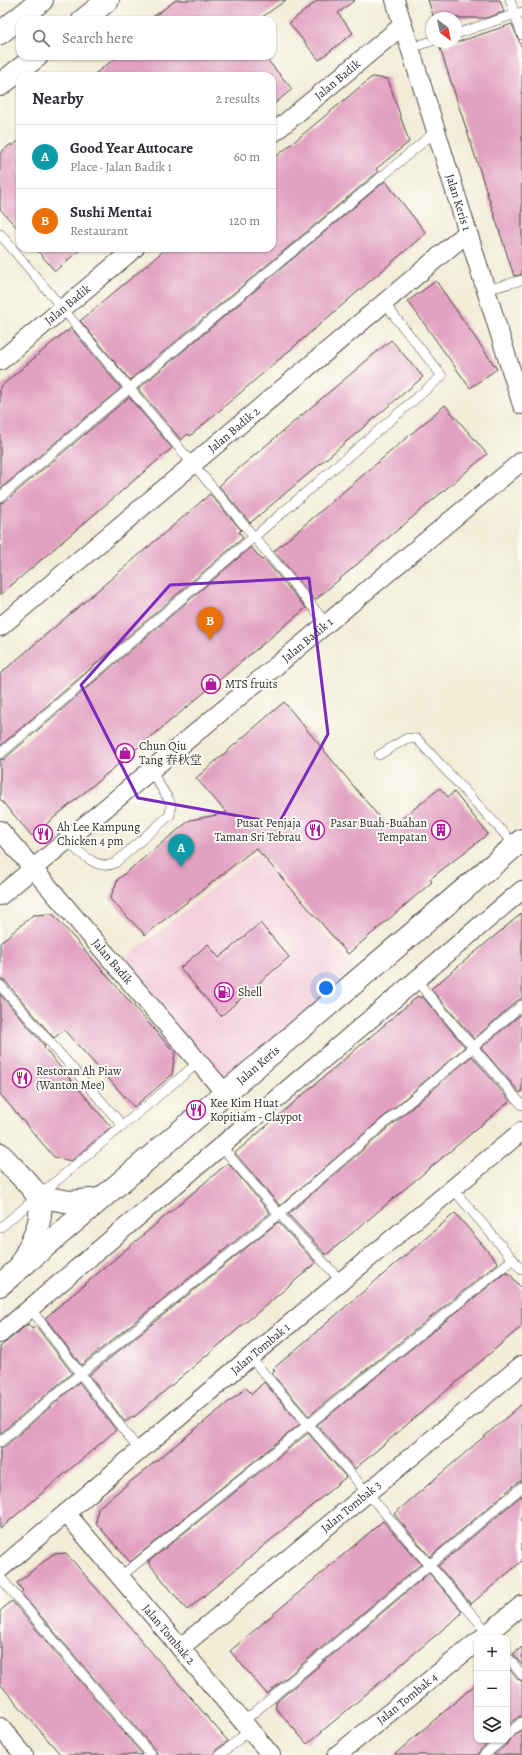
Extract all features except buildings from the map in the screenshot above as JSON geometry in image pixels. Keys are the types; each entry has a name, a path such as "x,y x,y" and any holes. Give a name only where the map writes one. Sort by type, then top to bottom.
{"street":[{"path":"22,16 42,0"},
{"path":"88,16 108,0"},
{"name":"Jalan Keris 1","path":"395,0 522,405"},
{"path":"0,33 16,20"},
{"name":"Jalan Badik","path":"276,131 403,25"},
{"path":"17,72 32,60"},
{"path":"0,85 16,72"},
{"name":"Jalan Badik 2","path":"0,627 468,232"},
{"name":"Jalan Badik","path":"0,361 130,252"},
{"name":"Jalan Badik 1","path":"0,896 522,461"},
{"name":"Jalan Badik","path":"0,830 225,1093"},
{"name":"Jalan Keris","path":"8,1279 100,1199 520,844"},
{"path":"0,1334 522,890"},
{"name":"Jalan Tombak 1","path":"0,1569 139,1450 522,1131"},
{"path":"0,1154 37,1196 40,1213 37,1231 8,1279"},
{"path":"37,1196 70,1202 100,1199"},
{"name":"Jalan Tombak 3","path":"180,1648 522,1365"},
{"name":"Jalan Tombak 2","path":"66,1513 271,1755"},
{"name":"Jalan Tombak 4","path":"488,1635 522,1605"},
{"name":"Jalan Tombak 4","path":"337,1755 474,1647"},
{"path":"0,1727 24,1755"}],"lane":[{"path":"510,0 519,14 522,35"},
{"path":"462,32 519,14"},
{"path":"410,48 426,43"},
{"path":"0,497 436,131"},
{"path":"0,234 326,624"},
{"path":"486,290 522,280"},
{"path":"0,754 442,376 384,303"},
{"path":"379,755 407,738 417,739 520,844"},
{"path":"66,841 100,866 110,865 120,858 170,815 171,805 151,771"},
{"path":"416,980 522,1105"},
{"path":"0,985 123,1126"},
{"path":"0,1442 80,1374 279,1214 522,1005"},
{"path":"0,1228 199,1062"},
{"path":"221,1146 279,1214 342,1282"},
{"path":"453,1189 522,1270"},
{"path":"120,1577 513,1259"},
{"path":"30,1308 139,1450"},
{"path":"250,1357 429,1564 483,1635"},
{"path":"220,1755 247,1726 429,1564 522,1487"},
{"path":"0,1577 151,1755"},
{"path":"510,1660 522,1675"},
{"path":"510,1732 522,1722"},
{"path":"484,1755 498,1743"}],"highlighted area":[{"path":"309,578 328,734 279,823 138,798 81,685 170,585"}],"shaded area":[{"path":"257,852 361,977 225,1093 116,966"}],"place":[{"name":"Sushi Mentai","path":"210,640"},
{"name":"MTS fruits","path":"211,684"},
{"name":"Chun Qiu Tang 春秋堂","path":"125,753"},
{"name":"Pusat Penjaja Taman Sri Tebrau","path":"315,830"},
{"name":"Pasar Buah-Buahan Tempatan","path":"441,830"},
{"name":"Ah Lee Kampung Chicken 4 pm","path":"43,834"},
{"name":"Good Year Autocare","path":"181,867"},
{"name":"Shell","path":"224,992"},
{"name":"Restoran Ah Piaw (Wanton Mee)","path":"22,1078"},
{"name":"Kee Kim Huat Kopitiam - Claypot","path":"196,1110"}]}
